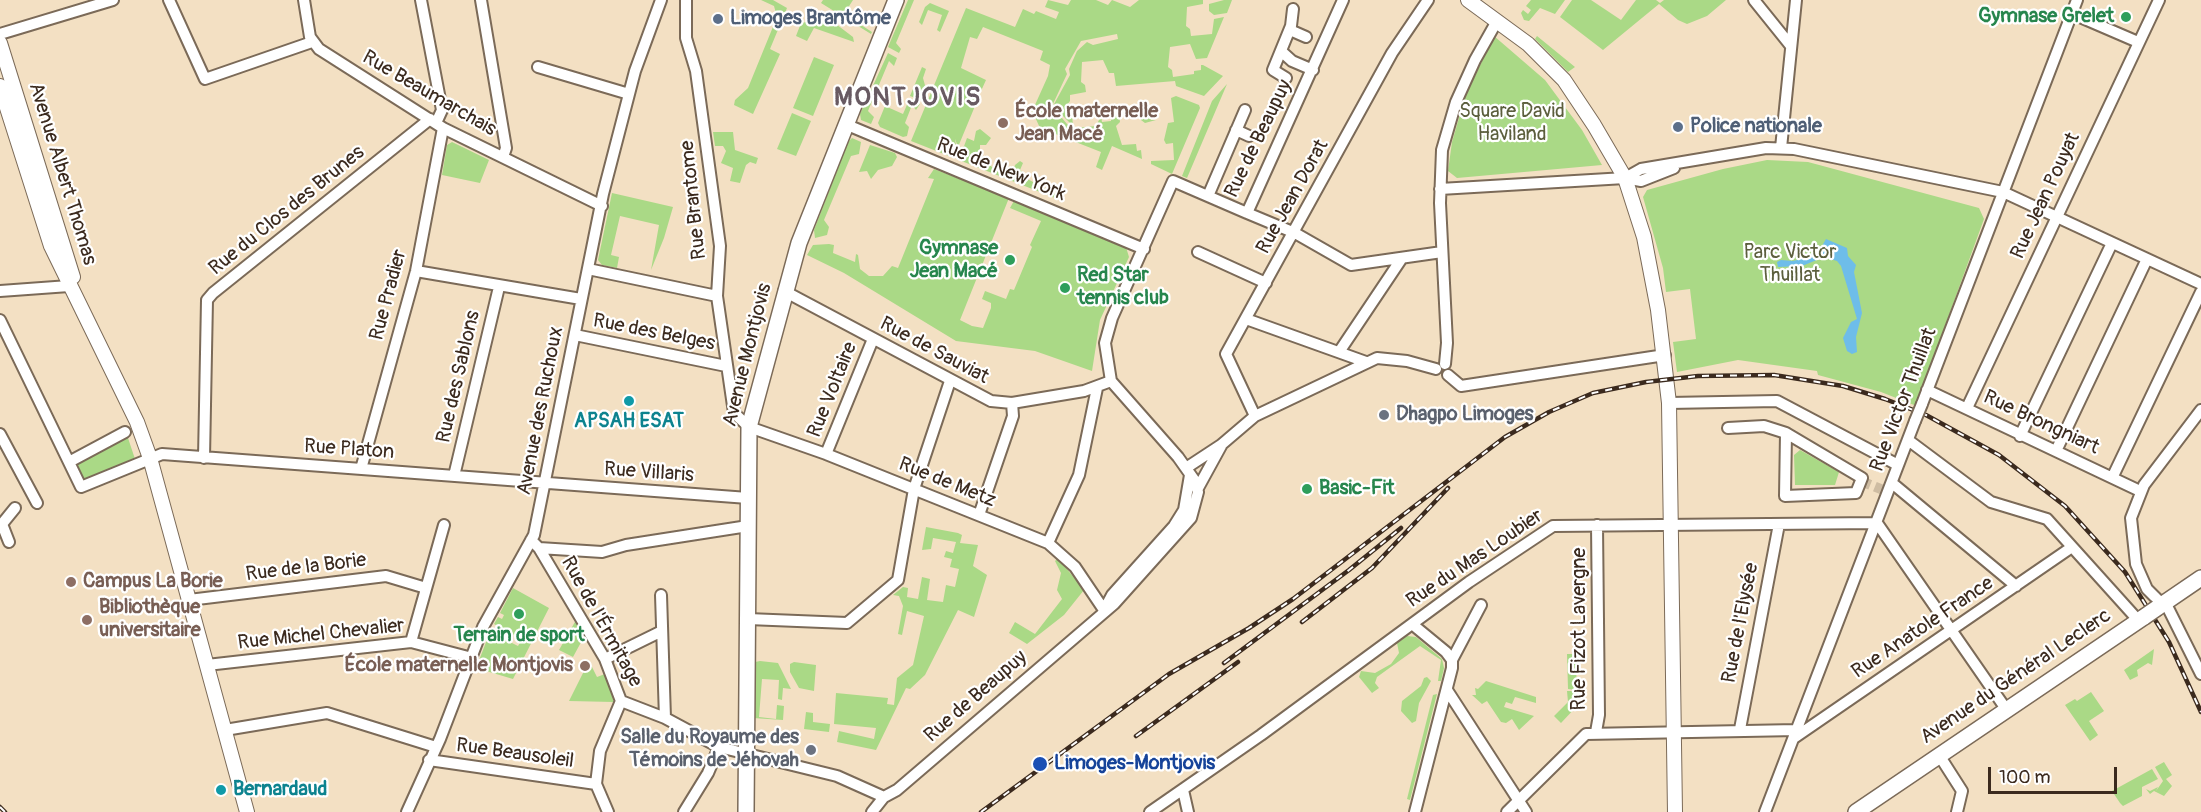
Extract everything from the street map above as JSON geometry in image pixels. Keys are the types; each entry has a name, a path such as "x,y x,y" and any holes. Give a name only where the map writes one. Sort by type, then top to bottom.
{"main road":[{"name":"Avenue Montjovis","path":"746,812 749,427 784,291 819,189 896,0"},
{"name":"Avenue du Général Leclerc","path":"1856,812 2201,578"}],"street":[{"path":"0,34 113,0"},
{"path":"169,0 205,79 312,42 304,0"},
{"path":"422,1 434,0"},
{"path":"481,0 506,148 503,157"},
{"name":"Avenue des Ruchoux","path":"407,812 436,747 483,627 535,544 574,335 602,206 642,48 661,0"},
{"name":"Rue Brantome","path":"686,0 686,38 696,71 720,246 717,296 726,366 734,413 749,427"},
{"name":"Rue de Beaupuy","path":"1111,381 1106,344 1112,318 1173,182 1247,213 1343,0"},
{"name":"Rue Jean Dorat","path":"1256,416 1226,354 1392,53 1428,0"},
{"path":"1468,0 1528,44 1561,76 1594,125 1625,178 1648,254 1665,355 1669,403 1675,812"},
{"path":"1754,0 1791,46"},
{"path":"1781,148 1796,0"},
{"name":"Rue Victor Thuillat","path":"1765,812 2077,0"},
{"name":"Rue Jean Pouyat","path":"1967,408 2159,0"},
{"name":"Rue Pradier","path":"361,469 416,271 436,123 442,110 422,1"},
{"path":"1286,78 1269,69 1289,34 1293,9"},
{"path":"2073,14 2138,42"},
{"path":"1440,366 1447,343 1440,189 1442,150 1456,102 1475,60 1497,21"},
{"path":"1276,33 1306,37"},
{"name":"Rue Beaumarchais","path":"312,42 436,123 602,206"},
{"name":"Avenue Albert Thomas","path":"0,43 84,317"},
{"path":"1281,51 1292,61 1313,70"},
{"path":"538,67 629,94"},
{"path":"1,91 15,88"},
{"path":"1,91 18,109 49,210 53,216"},
{"name":"Avenue Albert Thomas","path":"1,91 43,224 69,286 137,422 150,458 248,812"},
{"path":"1208,196 1245,110"},
{"name":"Rue du Clos des Brunes","path":"204,458 207,300 213,293 436,123"},
{"name":"Rue de New York","path":"845,124 1144,249"},
{"path":"1236,130 1249,136"},
{"path":"15,137 25,147 48,226 53,235 62,241"},
{"path":"1440,189 1625,178 1641,181 1689,162 1766,148 1794,149 2003,192 2201,284"},
{"path":"1224,158 1236,162"},
{"path":"1247,213 1294,233 1351,265 1442,252"},
{"path":"2020,435 2112,243"},
{"path":"1198,252 1266,283"},
{"path":"1344,371 1339,351 1402,258"},
{"path":"2056,451 2147,259"},
{"path":"588,269 717,296"},
{"path":"416,271 581,300"},
{"path":"0,291 69,286"},
{"name":"Rue des Sablons","path":"454,476 499,287"},
{"name":"Rue de Sauviat","path":"784,291 991,401 1012,403 1097,388 1111,381"},
{"path":"2113,476 2201,291"},
{"path":"1245,319 1366,362"},
{"path":"0,320 69,462 125,432"},
{"name":"Rue des Belges","path":"574,335 726,366"},
{"name":"Rue Voltaire","path":"826,454 873,339"},
{"path":"1188,471 1256,416 1344,371 1377,358 1440,366 1450,370 1448,375 1461,386 1665,355"},
{"path":"748,619 848,623 898,580 914,489 950,381"},
{"path":"1111,381 1188,471 1198,488"},
{"path":"1048,543 1079,475 1097,388"},
{"name":"Rue Brongniart","path":"1927,390 2020,435 2113,476 2140,491"},
{"path":"1669,403 1777,401 1898,465"},
{"path":"979,514 1013,416 1012,403"},
{"path":"2201,410 2140,491 2132,518 2136,564 2147,589 2161,605 2201,674"},
{"path":"1728,428 1764,426 1786,434 1862,478 1857,493 1785,496 1786,434"},
{"name":"Rue de Metz","path":"749,427 826,454 1048,543 1075,567 1104,610"},
{"path":"0,434 37,503"},
{"path":"1908,440 1991,502 2048,519 2141,618"},
{"name":"Rue de Beaupuy","path":"872,812 884,797 897,790 1104,610 1114,604 1183,530 1195,508 1198,488 1221,445"},
{"name":"Rue Platon","path":"69,462 81,487 162,454 546,483"},
{"path":"1188,471 1206,474"},
{"name":"Rue de Beaupuy","path":"1104,610 1112,595 1174,526 1184,510 1188,471"},
{"name":"Rue Villaris","path":"546,483 748,498"},
{"path":"1892,483 2016,586"},
{"path":"9,542 2,524 15,508"},
{"path":"1877,523 1953,629 2006,709"},
{"name":"Rue du Mas Loubier","path":"1150,812 1184,790 1545,530 1562,524 1877,523"},
{"name":"Rue de l'Elysée","path":"1740,729 1779,524"},
{"path":"411,642 444,525"},
{"name":"Rue Fizot Lavergne","path":"1596,732 1599,716 1597,525"},
{"path":"535,544 602,552 626,545 748,526"},
{"name":"Rue de l'Érmitage","path":"535,544 605,659 621,700 665,718 719,747 837,776 884,797"},
{"name":"Rue Anatole France","path":"1795,734 2072,547"},
{"name":"Rue de la Borie","path":"189,600 386,576 426,588"},
{"path":"661,595 665,718"},
{"path":"1415,812 1447,690 1452,660 1481,605"},
{"path":"1412,624 1446,652 1452,660"},
{"path":"605,659 662,631"},
{"name":"Rue Michel Chevalier","path":"207,665 411,642 472,658"},
{"path":"1447,690 1526,812"},
{"path":"608,812 596,784 600,751 621,700"},
{"path":"225,730 327,713 436,747"},
{"path":"1507,812 1581,736 1596,732 1740,729 1795,734"},
{"path":"684,812 708,773 719,747"},
{"path":"1939,755 1962,791 1957,812"},
{"name":"Rue Beausoleil","path":"429,760 596,784"},
{"path":"1184,790 1188,812"}],"green space":[{"path":"761,0 773,0 787,8 770,49 780,54 753,114 734,105 735,100 748,88 777,17 774,6"},
{"path":"823,0 853,0 844,14 872,32 871,34 821,3"},
{"path":"908,0 914,0 896,43 901,49 899,53 888,47"},
{"path":"1048,0 1068,5 1071,0 1096,0 1108,5 1112,0 1130,7 1139,0 1203,0 1203,4 1187,7 1186,26 1190,29 1191,36 1212,34 1214,19 1224,17 1207,58 1196,59 1190,44 1170,47 1168,67 1172,70 1173,77 1194,74 1194,71 1201,70 1201,65 1223,76 1204,96 1176,86 1175,81 1116,86 1114,73 1109,73 1103,60 1082,62 1081,82 1085,85 1086,92 1070,95 1067,105 1069,117 1072,117 1073,124 1071,124 1053,106 1070,75 1069,69 1077,51 1087,42 1093,45 1118,39 1117,34 1081,41 1065,69 1067,74 1052,106 1067,124 1076,128 1096,126 1101,116 1102,122 1111,121 1111,114 1120,104 1124,110 1150,106 1151,120 1156,120 1145,123 1141,120 1140,113 1119,115 1120,122 1116,126 1122,145 1136,144 1137,151 1141,150 1142,159 1112,146 1102,170 1096,167 1101,152 1040,128 1035,117 1030,116 1048,76 1050,65 1040,60 1043,51 983,27 977,39 970,37 961,68 986,80 981,91 976,89 975,92 980,94 958,147 955,139 957,151 954,158 911,141 966,8 1015,27 1023,9 1034,14 1036,11 1056,19 1059,12 1045,7"},
{"path":"1232,0 1227,13 1214,15 1209,11 1209,4"},
{"path":"1531,0 1565,0 1555,14 1540,8 1529,21 1524,20 1521,13 1523,10 1528,14 1531,10 1526,6"},
{"path":"1572,0 1591,0 1621,20 1636,0 1656,0 1660,3 1664,0 1726,0 1707,16 1687,24 1678,20 1659,4 1603,50 1560,17"},
{"path":"930,3 949,11 940,32 937,30 942,15 928,10 922,25 919,22 925,7"},
{"path":"828,18 853,37 854,42 814,28 807,41 796,36 801,23"},
{"name":"Square David Haviland","path":"1494,36 1545,80 1582,130 1602,165 1457,178 1448,171 1452,142 1465,97"},
{"path":"1537,36 1575,67 1568,72 1535,39"},
{"path":"888,53 897,58 894,66 889,61 868,111 874,117 871,124 861,120 860,114"},
{"path":"814,57 834,65 813,116 793,108"},
{"path":"922,67 926,69 923,78 926,89 921,100 910,96"},
{"path":"1227,84 1187,178 1182,176 1212,101"},
{"path":"1176,96 1199,105 1200,108 1172,174 1151,164 1151,161 1174,160 1173,143 1166,144 1164,140 1168,123 1174,122 1171,98"},
{"path":"909,100 920,104 916,110 912,105 905,123 909,127 907,136 903,137 880,127 878,123 885,106 903,114"},
{"path":"792,113 811,121 796,156 777,149"},
{"path":"980,129 991,138 986,145 980,145 980,149 983,158 992,167 1012,175 1015,165 1020,161 1023,163 1020,170 1023,172 1022,176 1055,194 1055,198 959,160 967,138 974,141 976,131"},
{"path":"713,132 733,132 735,150 758,158 756,164 750,162 746,165 740,183 730,181 733,168 721,163 726,151 723,146 715,146"},
{"path":"852,138 861,142 859,154 851,156 824,220 829,227 827,235 815,238 814,230 848,142"},
{"path":"452,142 489,160 480,183 442,175 447,145"},
{"path":"870,145 895,153 897,157 892,166 878,170 871,179 867,171 859,172"},
{"name":"Parc Victor Thuillat","path":"1767,160 1808,162 1979,208 1984,219 1917,403 1914,405 1881,392 1818,375 1817,371 1738,360 1677,372 1673,342 1696,339 1690,289 1666,292 1663,268 1643,197 1647,190 1723,169"},
{"path":"934,169 1009,198 960,320 972,326 983,328 991,308 991,303 982,299 985,291 1006,299 1010,289 1014,290 1041,221 1010,208 1015,199 1125,244 1129,257 1100,320 1092,371 1035,351 956,341 844,273 807,255 813,245 829,244 834,245 833,253 855,262 856,254 858,255 860,269 869,276 883,276 892,266 898,268 934,179 928,178"},
{"path":"612,193 673,207 651,270 659,225 620,216 611,255 619,257 617,268 602,265 598,260"},
{"path":"127,435 135,459 84,480 75,463"},
{"path":"1800,450 1839,472 1835,485 1795,485 1794,455"},
{"path":"926,527 958,533 962,535 960,543 978,545 973,566 987,575 974,617 958,610 925,675 910,689 906,688 876,750 837,742 839,731 874,739 876,728 834,724 836,693 888,698 887,704 894,705 897,678 913,665 924,616 907,611 902,635 898,634 903,606 899,596 893,595 903,587 908,588 907,597 918,599 922,577 930,579 927,600 943,602 946,585 955,587 959,569 950,567 952,559 944,557 946,551 953,553 956,542 933,538 931,549 922,550"},
{"path":"1058,558 1084,590 1064,615 1027,644 1009,633 1015,622 1035,634 1062,599 1057,590 1061,573 1055,561"},
{"path":"513,588 549,608 513,679 476,668 490,632 518,646 522,639 494,624 498,617 502,619 504,615 500,613"},
{"path":"576,620 585,635 573,657 559,650"},
{"path":"1407,636 1416,637 1442,659 1444,668 1441,681 1438,681 1441,660 1420,646 1377,677 1375,683 1379,688 1372,693 1359,677 1361,671 1375,673 1391,664 1399,653 1397,643"},
{"path":"2154,649 2152,665 2148,663 2137,670 2138,676 2130,680 2124,670"},
{"path":"1567,654 1577,654 1576,690 1568,689"},
{"path":"589,661 597,677 605,674 614,702 569,701"},
{"path":"755,662 778,663 791,689 783,688 782,700 778,699 779,680 762,679 759,717 776,719 777,705 784,706 783,720 753,718"},
{"path":"794,662 816,665 814,691 799,688 790,672 790,664"},
{"path":"1427,677 1431,681 1419,703 1416,721 1412,723 1401,711 1402,701 1421,686 1424,678"},
{"path":"1486,681 1536,697 1536,703 1515,697 1512,704 1506,702 1504,707 1534,716 1519,730 1512,719 1506,723 1501,722 1487,701 1482,704 1472,695 1476,695 1475,688 1478,689"},
{"path":"1567,691 1576,691 1577,706 1561,723 1554,716 1568,702"},
{"path":"2091,692 2104,711 2089,721 2098,735 2090,741 2065,705"},
{"path":"1437,694 1410,800 1407,799 1433,695"},
{"path":"806,712 813,713 813,722 830,724 829,732 804,729"},
{"path":"2164,762 2172,775 2166,779 2172,786 2164,796 2154,791 2150,794 2146,789 2150,791 2158,787 2156,791 2163,781 2155,767"},
{"path":"2152,769 2158,779 2142,787 2142,796 2123,806 2112,791"}],"water":[{"path":"1826,239 1847,248 1848,256 1856,265 1854,272 1862,313 1856,337 1857,352 1852,354 1847,351 1843,338 1851,322 1857,319 1841,266 1837,261 1824,257 1802,266 1778,267 1777,262 1781,260 1793,261 1806,258 1822,246"}],"tunnel":[{"path":"1861,481 1888,492"}],"railway":[{"path":"981,812 1169,674 1249,628 1293,599 1505,437 1549,412 1593,393 1646,382 1698,376 1774,375 1843,386 1926,415 1999,455 2065,506 2125,572 2169,642 2201,712"},
{"path":"1302,622 1372,568 1448,488"},
{"path":"1224,663 1349,570 1401,528"},
{"path":"1136,736 1238,662"},
{"path":"0,807 5,812"}],"place":[{"name":"Gymnase Grelet","path":"2126,17"},
{"name":"Limoges Brantôme","path":"718,19"},
{"name":"École maternelle Jean Macé","path":"1003,123"},
{"name":"Police nationale","path":"1678,127"},
{"name":"Gymnase Jean Macé","path":"1010,260"},
{"name":"Red Star tennis club","path":"1065,288"},
{"name":"APSAH ESAT","path":"629,401"},
{"name":"Dhagpo Limoges","path":"1384,415"},
{"name":"Basic-Fit","path":"1307,489"},
{"name":"Campus La Borie","path":"71,582"},
{"name":"Terrain de sport","path":"519,614"},
{"name":"Bibliothèque universitaire","path":"87,620"},
{"name":"École maternelle Montjovis","path":"585,666"},
{"name":"Salle du Royaume des Témoins de Jéhovah","path":"811,750"},
{"name":"Limoges-Montjovis","path":"1040,764"},
{"name":"Bernardaud","path":"221,790"}],"district":[{"name":"MONTJOVIS","path":"908,98"}]}
